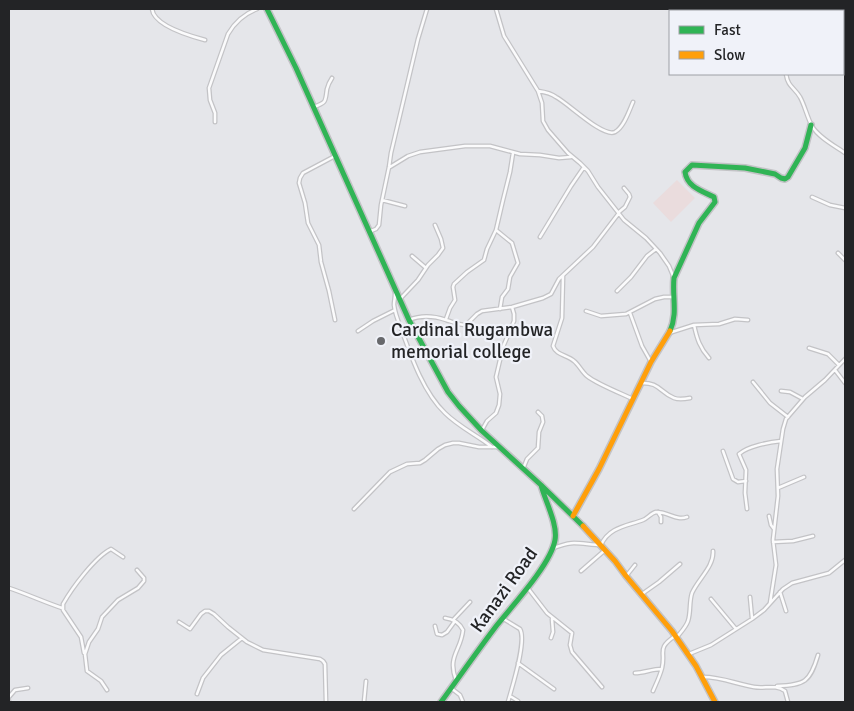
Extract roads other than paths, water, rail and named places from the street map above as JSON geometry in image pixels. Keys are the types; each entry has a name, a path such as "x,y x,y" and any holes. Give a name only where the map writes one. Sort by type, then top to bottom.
{"main road":[{"path":"267,9 314,107 409,320 448,392 495,447 524,469 603,547 665,622 688,654 715,702"},
{"path":"573,516 651,362 669,333 675,310 674,278 699,223 716,200 714,197 696,189 688,182 685,175 688,168 696,164 745,168 775,174 785,179 805,148 811,125"},
{"name":"Kanazi Road","path":"441,702 527,587 553,548 555,533 541,485"}],"street":[{"path":"152,9 155,16 167,27 205,40"},
{"path":"215,122 215,113 210,100 209,88 228,34 248,11 257,9"},
{"path":"370,232 379,225 391,153 427,9"},
{"path":"496,9 504,36 538,91 545,125 556,140 584,167 627,223 646,238 668,263 674,278"},
{"path":"786,75 788,83 800,96 811,125 818,134 845,153"},
{"path":"314,107 322,103 326,98 328,86 332,78"},
{"path":"538,91 554,95 606,132 618,130 623,124 633,102"},
{"path":"390,167 413,154 448,148 490,146 513,153 573,158"},
{"path":"446,320 455,300 454,284 484,260 496,230 513,153"},
{"path":"335,320 321,262 319,245 308,222 305,203 298,183 303,173 336,156"},
{"path":"540,237 570,186 584,167"},
{"path":"409,320 422,316 466,325 482,311 512,307 544,298 551,294 564,274 593,247 623,209 630,197 630,194 624,188"},
{"path":"812,197 830,205 845,208"},
{"path":"382,200 405,206"},
{"path":"400,299 418,280 443,248 435,225"},
{"path":"496,230 512,244 518,263 510,277 508,289 502,296 500,309"},
{"path":"616,291 631,277 647,256 656,249"},
{"path":"838,253 845,260"},
{"path":"412,256 426,268"},
{"path":"564,274 562,318 553,346 554,349 556,352 566,355 574,361 591,378 632,399"},
{"path":"396,290 395,310 413,361 436,403 454,421 495,447"},
{"path":"586,311 601,316 630,313 654,299 664,296 674,297"},
{"path":"482,431 487,421 496,413 499,405 500,394 496,377 502,347 514,321 512,307"},
{"path":"358,331 395,310"},
{"path":"630,313 645,353 651,362"},
{"path":"669,333 694,326 719,324 735,319 748,320"},
{"path":"694,326 698,344 709,358"},
{"path":"810,348 828,354 839,365"},
{"path":"770,603 776,566 774,529 777,516 777,469 783,430 788,417 803,399 845,359"},
{"path":"835,370 845,384"},
{"path":"753,382 770,403 788,417"},
{"path":"640,383 653,384 678,399 690,398"},
{"path":"781,391 790,392 803,399"},
{"path":"524,469 527,459 538,448 539,432 543,422 542,416 538,412"},
{"path":"746,509 746,470 739,454 740,452 781,440"},
{"path":"354,509 390,472 407,464 420,463 438,449 453,443 479,447 495,447"},
{"path":"723,451 733,479 738,482 746,481"},
{"path":"778,488 804,477"},
{"path":"581,571 603,547 606,536 614,530 658,512 668,513 675,517 687,517"},
{"path":"658,512 661,522"},
{"path":"769,516 774,529"},
{"path":"774,542 793,541 813,536"},
{"path":"553,548 575,543 603,547"},
{"path":"62,608 66,599 93,564 104,554 111,549 123,557"},
{"path":"653,691 663,662 663,647 668,641 675,638 688,623 690,599 712,560 713,551"},
{"path":"688,654 711,644 752,619 792,583 829,573 845,560"},
{"path":"642,594 680,564"},
{"path":"626,576 635,565"},
{"path":"84,654 105,614 118,600 136,589 144,581 144,578 137,570"},
{"path":"527,587 541,607 572,633 570,645 572,652 602,687"},
{"path":"9,588 62,608 82,639 87,671 101,681 108,690"},
{"path":"780,592 786,610"},
{"path":"750,597 752,619"},
{"path":"711,599 737,629"},
{"path":"435,626 437,634 442,635 470,602"},
{"path":"180,622 190,629 201,614 208,611 242,638 263,650 322,660 325,664 326,702"},
{"path":"551,638 553,632 552,617"},
{"path":"445,618 454,620 463,630 453,658 456,680"},
{"path":"502,618 522,632 521,647 508,702"},
{"path":"197,694 203,678 221,655 242,638"},
{"path":"702,677 716,677 762,688 793,685 805,681 812,672 818,655"},
{"path":"518,662 554,689"},
{"path":"635,673 661,669"},
{"path":"84,674 87,671"},
{"path":"364,702 366,681"},
{"path":"776,686 785,692 788,702"},
{"path":"9,697 15,690 28,688"},
{"path":"451,688 460,696 463,702"},
{"path":"510,696 518,701"}],"place":[{"name":"Cardinal Rugambwa memorial college","path":"381,341"}]}
